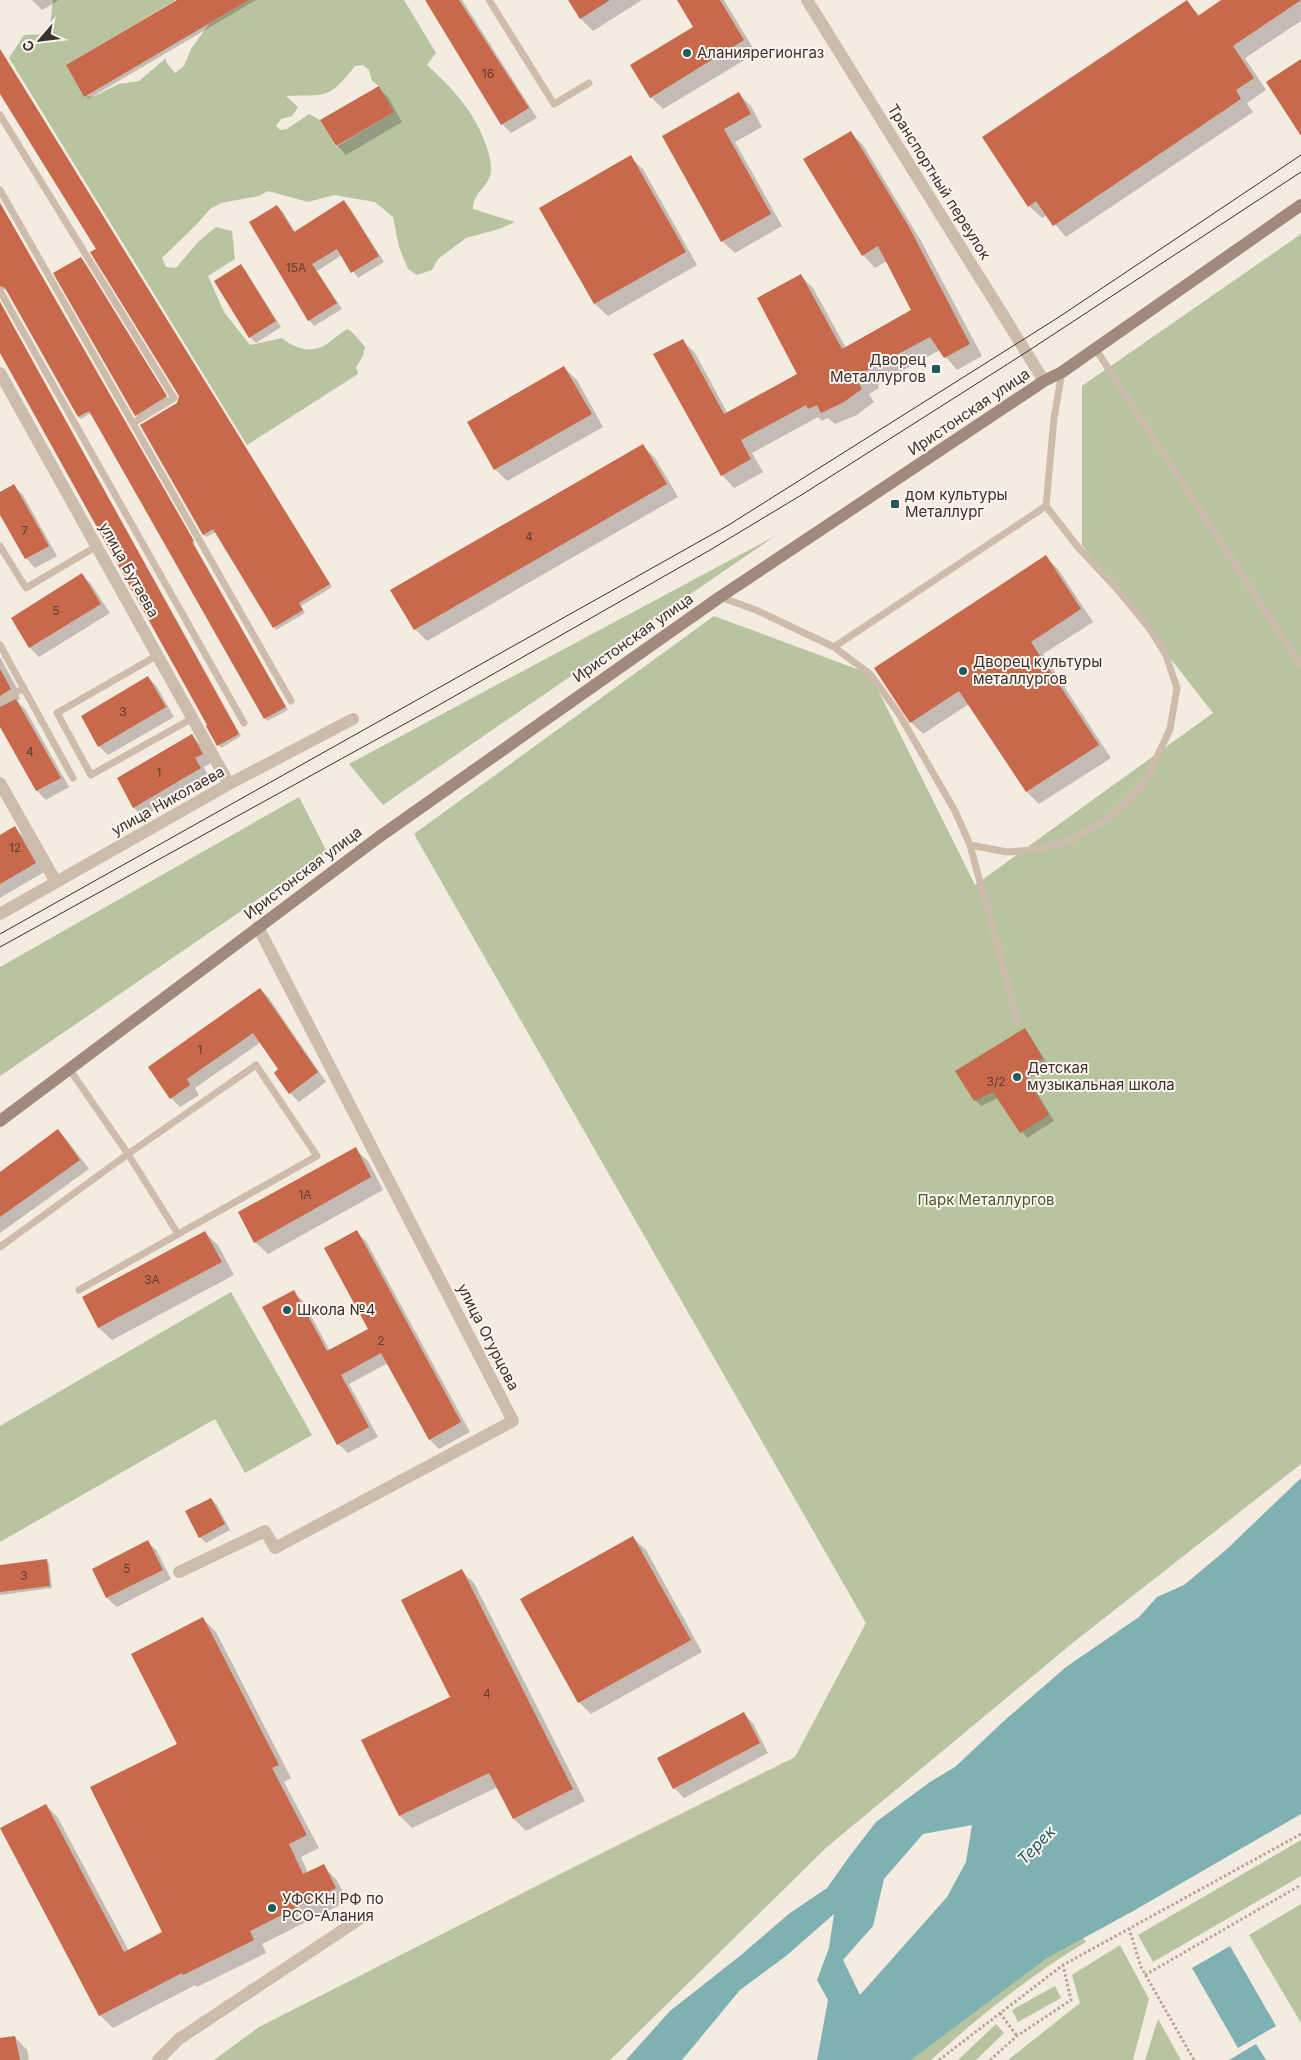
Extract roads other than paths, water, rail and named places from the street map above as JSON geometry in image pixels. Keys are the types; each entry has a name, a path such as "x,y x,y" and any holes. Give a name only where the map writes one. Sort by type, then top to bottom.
{"main road":[{"name":"Иристонская улица","path":"0,1121 379,837 720,597 1044,381 1062,372 1095,347 1301,205"}],"street":[{"name":"Транспортный переулок","path":"807,0 1044,381"},
{"name":"улица Бутаева","path":"0,373 229,784"},
{"name":"улица Николаева","path":"0,914 229,784 353,719"},
{"path":"0,782 56,882"},
{"name":"улица Огурцова","path":"179,1572 265,1531 275,1548 513,1421 258,927"},
{"path":"158,2060 179,2039 364,1916"}],"lane":[{"path":"489,0 554,104 589,83"},
{"path":"0,115 174,398 133,423"},
{"path":"0,190 291,701"},
{"path":"0,291 244,723"},
{"path":"1095,347 1301,666"},
{"path":"970,845 1007,852 1034,850 1072,840 1110,817 1145,783 1170,729 1177,688 1166,655 1149,628 1118,590 1077,546 1046,506 1054,418 1062,372"},
{"path":"834,647 1046,506"},
{"path":"0,546 26,588 97,546"},
{"path":"720,597 756,610 834,647 870,674 899,714 955,811 970,845 1018,1022"},
{"path":"0,645 73,778"},
{"path":"158,655 57,713 91,775 193,718"},
{"path":"0,702 24,688"},
{"path":"0,1247 128,1154 256,1065 317,1156 79,1290"},
{"path":"70,1070 128,1154 178,1234"}],"water":[{"name":"Терек","path":"1301,1478 1301,1814 1135,1910 1047,1958 911,2060 817,2060 828,2000 817,1980 829,1948 834,1914 786,1956 740,1990 682,2060 626,2060 670,2011 741,1955 790,1913 827,1888 876,1822 930,1782 955,1767 1066,1667 1139,1617 1157,1597 1184,1585 1227,1549","holes":["972,1825 966,1862 947,1897 860,1995 843,1960 873,1926 884,1879 923,1834"]},
{"path":"1230,1946 1276,2026 1238,2048 1192,1968"},
{"path":"1256,2044 1266,2060 1229,2060"}],"tram line":[{"path":"0,934 727,526 1059,317 1301,155"},
{"path":"0,947 439,705 710,550 803,494 1025,353 1301,172"}],"place":[{"name":"Аланиярегионгаз","path":"687,53"},
{"name":"Дворец Металлургов","path":"936,369"},
{"name":"дом культуры Металлург","path":"895,504"},
{"name":"Дворец культуры металлургов","path":"963,671"},
{"name":"Детская музыкальная школа","path":"1017,1077"},
{"name":"Школа №4","path":"287,1310"},
{"name":"УФСКН РФ по РСО-Алания","path":"272,1908"}],"park label":[{"name":"Парк Металлургов","path":"986,1200"}]}
